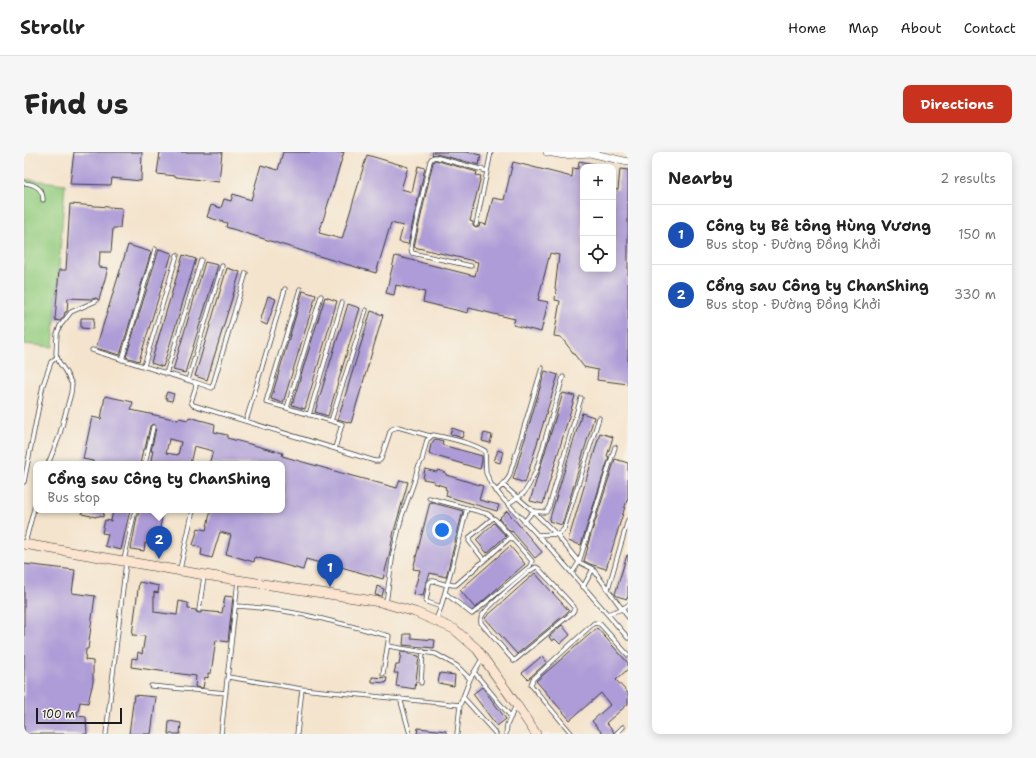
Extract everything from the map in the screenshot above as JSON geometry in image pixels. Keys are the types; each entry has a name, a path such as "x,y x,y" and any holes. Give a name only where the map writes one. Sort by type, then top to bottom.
{"main road":[{"path":"24,544 386,604 415,612 454,629 477,650 536,734"}],"street":[{"path":"547,152 564,155 590,153 628,162"}],"lane":[{"path":"476,225 491,152"},
{"path":"471,266 412,253 412,241 432,158 435,157 487,171"},
{"path":"24,183 38,187 42,191 43,200"},
{"path":"122,360 155,250"},
{"path":"144,366 177,255"},
{"path":"166,374 201,260"},
{"path":"188,380 222,266"},
{"path":"92,350 212,388 246,273"},
{"path":"246,421 285,289"},
{"path":"300,289 266,402 342,424 335,448"},
{"path":"287,408 321,296"},
{"path":"49,461 60,437 72,384 56,354 60,326 71,312 96,301"},
{"path":"310,415 342,303"},
{"path":"331,421 366,310"},
{"path":"24,482 26,460 43,385 51,362 57,357"},
{"path":"496,491 509,477 542,368"},
{"path":"508,504 524,493 536,471 563,378"},
{"path":"194,382 196,386 191,402 192,404 376,461 381,459 390,432 392,429 398,427 430,436 445,437 479,447 485,451 486,473 496,491 572,573 628,638"},
{"path":"533,511 546,512 548,508 581,398"},
{"path":"537,535 559,534 564,529 599,418"},
{"path":"146,461 153,427"},
{"path":"386,604 393,553 402,516 417,470 422,460 427,440 430,436"},
{"path":"572,573 579,562 615,447"},
{"path":"503,485 518,497 556,534 579,562 593,569 628,617"},
{"path":"428,498 488,514 495,519 532,561 530,566 472,614 445,593"},
{"path":"437,618 467,508"},
{"path":"524,522 533,511"},
{"path":"24,544 33,512"},
{"path":"106,734 125,560 133,513"},
{"path":"179,570 192,513"},
{"path":"469,539 493,518"},
{"path":"608,589 628,520"},
{"path":"460,537 469,539"},
{"path":"441,607 426,601 429,583 431,581 453,586 456,585 511,537"},
{"path":"469,539 484,560"},
{"path":"536,567 574,607 574,610 514,661 481,623 481,619 482,615 491,605 536,567"},
{"path":"583,587 593,569"},
{"path":"199,610 205,575"},
{"path":"221,734 239,580"},
{"path":"607,614 622,609 628,605"},
{"path":"236,606 271,609 389,636 383,674"},
{"path":"572,734 531,685 532,679 594,624 600,624 628,655"},
{"path":"388,646 436,654 457,666 470,679"},
{"path":"421,683 422,651"},
{"path":"457,734 460,705 470,679 483,657"},
{"path":"474,672 510,717"},
{"path":"228,677 302,689 460,705"},
{"path":"151,686 226,693"},
{"path":"297,734 302,689"},
{"path":"463,697 496,734"},
{"path":"400,698 410,734"},
{"path":"506,734 507,725 516,704"},
{"path":"616,734 623,728"}],"green space":[{"path":"24,179 65,184 53,347 24,344"}],"building":[{"path":"74,152 142,152 141,181 112,178 111,185 70,184"},
{"path":"160,152 222,152 219,182 157,174"},
{"path":"283,152 344,152 319,233 342,239 367,155 408,167 401,189 412,192 418,166 425,168 408,244 399,242 403,226 391,223 376,273 226,227 227,223 207,217 211,205 221,208 224,199 231,201 233,194 251,200 261,165 278,170"},
{"path":"433,152 467,152 481,155 479,165 436,154 432,155"},
{"path":"435,160 477,172 476,175 481,176 470,221 473,222 473,226 476,228 479,227 480,223 486,225 493,198 504,200 513,162 572,177 573,168 578,169 579,161 593,164 580,164 580,272 616,272 616,190 618,190 620,169 628,170 628,384 597,380 598,370 584,367 561,337 554,336 560,301 555,300 559,255 550,253 538,300 548,302 541,332 513,325 515,319 469,308 468,313 423,302 425,292 396,285 394,295 386,293 395,256 475,276 478,262 414,247 433,162"},
{"path":"70,204 122,208 120,228 113,228 111,252 100,252 99,267 108,268 99,300 96,298 68,298 67,312 65,312 60,321 55,320 59,270 66,270"},
{"path":"128,245 151,252 120,355 96,348"},
{"path":"159,249 172,253 139,361 126,357"},
{"path":"183,255 196,259 163,367 151,363"},
{"path":"205,262 218,265 185,373 173,370"},
{"path":"227,268 240,272 207,380 195,376"},
{"path":"303,291 316,295 283,403 271,399"},
{"path":"268,296 276,299 267,325 260,322"},
{"path":"325,297 337,301 305,409 292,405"},
{"path":"348,304 360,308 328,416 315,412"},
{"path":"371,311 383,315 351,423 338,419"},
{"path":"81,318 94,318 93,329 81,328"},
{"path":"545,371 558,375 525,483 513,479"},
{"path":"167,392 174,394 172,401 167,400 165,397"},
{"path":"563,393 575,396 543,504 530,501"},
{"path":"105,396 133,402 131,410 178,420 179,418 188,420 189,417 215,424 214,432 227,435 227,438 283,453 282,456 345,474 397,488 400,480 408,482 394,531 383,579 320,561 320,563 306,559 303,570 255,557 254,562 226,554 231,535 220,532 212,558 201,555 202,548 193,545 198,528 206,530 210,513 285,513 285,461 210,461 213,451 194,446 191,461 151,461 153,451 151,451 156,428 153,424 150,426 141,461 93,461 83,459 92,417 101,419","holes":["169,439 181,442 178,455 166,453"]},
{"path":"582,413 594,417 562,525 549,521"},
{"path":"452,428 464,432 462,438 450,434"},
{"path":"484,433 492,435 490,443 482,441"},
{"path":"600,433 613,437 607,456 609,457 581,545 568,541"},
{"path":"435,439 443,441 442,445 482,456 480,469 429,454 431,444"},
{"path":"498,450 503,452 500,463 494,461"},
{"path":"615,459 628,463 628,497 606,569 584,561 587,547"},
{"path":"425,469 437,472 438,470 446,473 446,475 483,486 479,500 499,505 497,511 446,496 446,487 434,483 434,481 423,479"},
{"path":"430,502 463,511 446,577 430,573 426,582 423,596 413,594 420,570 413,569"},
{"path":"507,511 542,552 535,558 512,531 511,532 499,519"},
{"path":"82,513 104,513 103,517"},
{"path":"112,513 129,513 121,550 105,546 108,534 102,533 105,520 111,521"},
{"path":"139,513 163,513 158,538 150,537 149,544 145,543 144,551 131,549"},
{"path":"494,523 506,536 487,553 476,540"},
{"path":"510,546 525,564 475,608 460,590"},
{"path":"627,555 628,596 627,599 615,594"},
{"path":"24,564 75,570 72,593 95,596 88,649 86,649 85,660 93,661 93,682 88,703 80,702 77,716 86,717 87,734 24,734"},
{"path":"535,573 569,611 517,654 485,618"},
{"path":"139,582 159,586 158,593 154,592 154,612 177,615 179,601 188,603 188,609 196,610 198,613 201,613 202,611 222,613 225,596 233,597 228,642 216,640 211,673 208,673 208,678 205,677 203,688 195,687 196,676 131,667 132,658 137,659 138,652 142,654 145,636 132,635"},
{"path":"377,586 384,589 382,596 375,595"},
{"path":"562,625 570,635 560,644 555,639 552,641 549,637"},
{"path":"597,628 628,663 628,669 616,680 628,693 628,704 606,723 614,732 613,734 603,734 592,721 610,705 601,693 570,720 536,681"},
{"path":"404,634 411,634 411,638 435,640 434,648 403,645"},
{"path":"401,652 419,656 415,689 396,686 398,673 394,673 396,665 399,665"},
{"path":"542,656 547,662 528,679 522,673"},
{"path":"440,673 455,675 454,686 438,683"},
{"path":"372,677 387,678 386,683 372,682"},
{"path":"482,687 506,719 497,726 473,694"},
{"path":"134,695 156,697 151,734 129,734"},
{"path":"169,721 181,723 180,734 168,734"},
{"path":"418,728 446,731 446,734 417,734"}],"place":[{"name":"Cổng sau Công ty ChanShing","path":"159,559"},
{"name":"Công ty Bê tông Hùng Vương","path":"330,587"}]}
